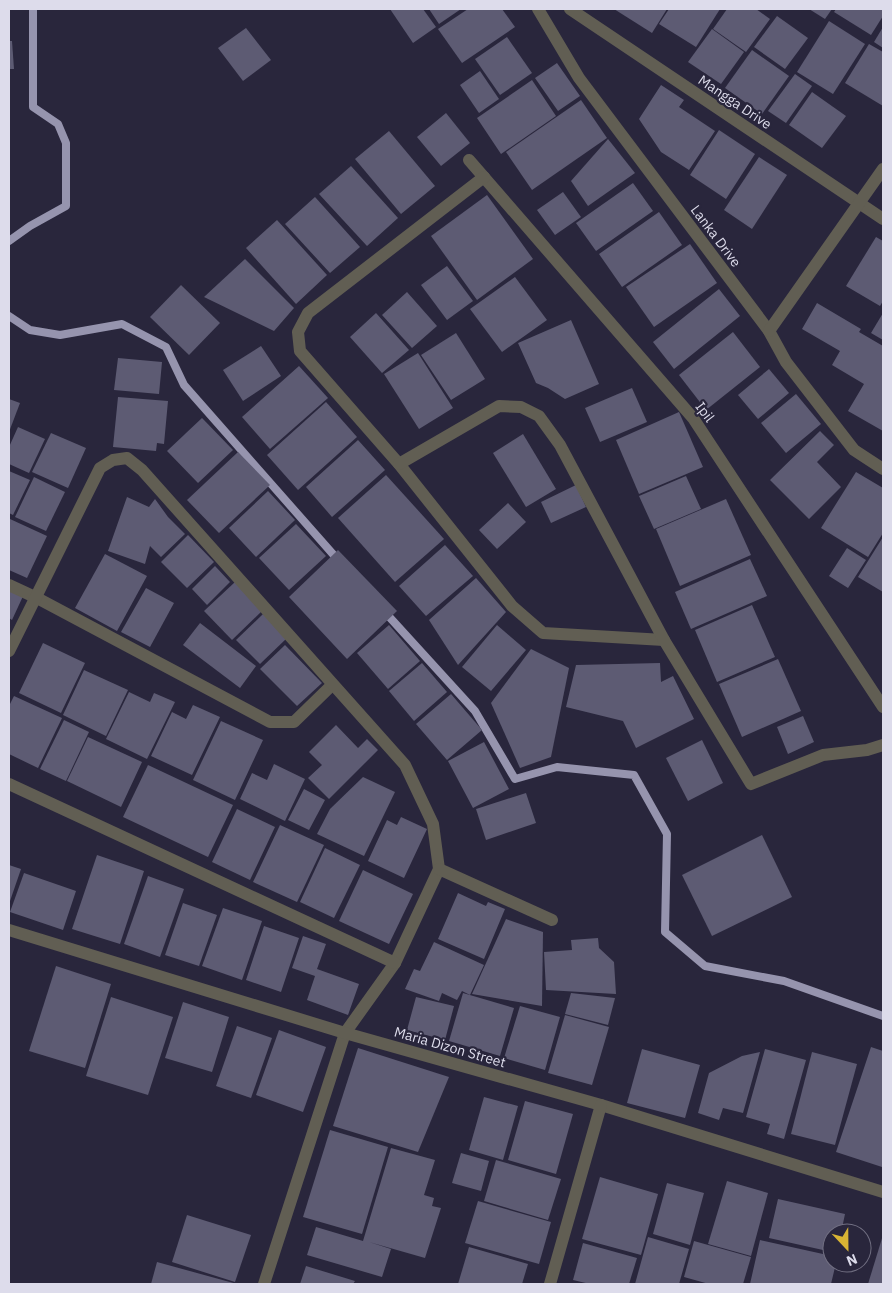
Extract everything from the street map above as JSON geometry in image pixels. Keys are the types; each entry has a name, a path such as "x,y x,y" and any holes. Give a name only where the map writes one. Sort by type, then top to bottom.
{"street":[{"name":"Lanka Drive","path":"538,9 579,78 769,331 786,362 854,450 883,469"},
{"name":"Mangga Drive","path":"570,9 883,219"},
{"name":"Ipil","path":"469,160 693,418 883,707"},
{"path":"769,331 883,169"},
{"path":"484,177 308,313 298,332 300,351 399,464 512,606 543,633 664,640"},
{"path":"399,464 499,406 521,407 539,416 560,445 664,640 751,784 823,756 867,750 883,745"},
{"path":"9,651 100,468 113,460 127,458 142,470 405,765 433,824 439,870 395,963 345,1032 264,1284"},
{"path":"9,585 37,598 270,722 294,722 332,685"},
{"path":"9,784 395,963"},
{"path":"439,870 552,920"},
{"name":"Maria Dizon Street","path":"9,930 345,1032 601,1105 883,1192"},
{"path":"550,1284 601,1105"}],"building":[{"path":"390,9 423,9 436,27 413,43"},
{"path":"429,9 461,9 439,24"},
{"path":"468,9 502,9 515,27 462,63 438,29"},
{"path":"614,9 667,9 652,33"},
{"path":"669,9 720,9 696,47 659,24"},
{"path":"727,9 756,9 770,19 746,52 713,29"},
{"path":"809,9 832,9 825,19"},
{"path":"836,9 883,9 883,16 871,35 834,12"},
{"path":"777,16 808,38 785,69 754,47"},
{"path":"829,21 865,44 833,94 797,72"},
{"path":"883,27 883,48 874,42"},
{"path":"246,28 271,60 243,81 218,48"},
{"path":"712,29 744,52 721,84 688,62"},
{"path":"507,37 532,73 500,95 475,59"},
{"path":"9,41 12,41 14,69 9,69"},
{"path":"869,44 883,52 883,106 845,83"},
{"path":"752,50 789,76 762,114 725,88"},
{"path":"557,63 580,96 558,111 535,78"},
{"path":"480,71 499,99 479,113 460,85"},
{"path":"795,74 812,86 786,123 768,111"},
{"path":"532,80 556,116 501,154 477,118"},
{"path":"661,85 684,100 679,107 715,131 689,170 661,152 639,119"},
{"path":"812,92 846,116 822,148 789,125"},
{"path":"581,100 607,138 532,190 506,152"},
{"path":"446,113 470,143 441,166 417,137"},
{"path":"719,130 755,154 726,199 690,175"},
{"path":"389,131 435,186 401,214 355,159"},
{"path":"608,139 635,173 588,206 571,181"},
{"path":"759,157 787,175 752,229 724,210"},
{"path":"351,166 398,218 367,246 319,194"},
{"path":"633,183 653,211 596,251 576,223"},
{"path":"563,192 581,217 555,235 537,210"},
{"path":"487,195 533,259 477,300 431,236"},
{"path":"315,197 360,247 330,273 285,224"},
{"path":"659,212 682,245 622,287 599,254"},
{"path":"277,220 327,275 296,304 246,248"},
{"path":"876,237 883,241 883,301 880,306 846,286"},
{"path":"690,244 717,283 654,327 626,287"},
{"path":"245,259 294,308 274,331 204,297"},
{"path":"447,266 473,301 447,320 421,285"},
{"path":"515,277 547,320 502,352 470,309"},
{"path":"181,285 220,323 189,355 150,317"},
{"path":"719,289 740,316 674,369 653,342"},
{"path":"407,292 437,326 412,348 382,315"},
{"path":"817,303 861,329 859,332 883,346 883,431 848,411 864,384 832,365 840,351 802,329"},
{"path":"376,313 409,350 382,373 350,337"},
{"path":"883,313 883,340 871,333"},
{"path":"571,320 599,384 565,399 536,383 518,343"},
{"path":"733,332 760,367 706,410 679,375"},
{"path":"456,333 485,379 451,400 421,355"},
{"path":"261,346 281,376 243,401 223,370"},
{"path":"418,353 453,408 419,429 384,374"},
{"path":"118,358 162,362 159,394 114,390"},
{"path":"299,366 328,398 270,449 242,417"},
{"path":"769,369 789,393 758,419 738,395"},
{"path":"632,388 647,422 600,442 585,408"},
{"path":"796,394 821,424 786,453 761,423"},
{"path":"118,397 168,401 164,444 157,443 156,451 113,447"},
{"path":"9,399 20,403 9,432"},
{"path":"326,402 357,437 298,490 267,455"},
{"path":"679,412 703,467 639,494 616,440"},
{"path":"202,418 233,450 198,483 167,451"},
{"path":"18,427 45,439 29,473 9,464 9,447"},
{"path":"820,431 834,445 817,462 841,487 809,519 770,480"},
{"path":"51,433 86,448 68,488 32,472"},
{"path":"523,434 556,489 526,507 493,453"},
{"path":"358,440 385,470 332,517 306,487"},
{"path":"238,452 270,485 219,533 187,500"},
{"path":"9,471 30,480 13,515 9,513"},
{"path":"856,472 883,488 883,533 868,557 821,528"},
{"path":"386,475 444,539 395,582 338,518"},
{"path":"686,476 701,509 654,529 639,496"},
{"path":"34,477 65,492 46,531 15,517"},
{"path":"576,485 586,507 551,523 541,502"},
{"path":"268,491 295,520 256,557 229,528"},
{"path":"127,497 149,507 155,499 168,517 185,534 161,557 150,546 145,564 108,551"},
{"path":"726,499 751,555 680,586 656,529"},
{"path":"508,503 526,522 497,549 479,530"},
{"path":"10,519 47,536 27,578 9,570"},
{"path":"296,524 326,556 289,590 259,558"},
{"path":"188,535 214,562 187,588 161,562"},
{"path":"883,537 883,592 858,577"},
{"path":"445,545 473,576 426,616 399,586"},
{"path":"847,548 866,560 848,588 829,576"},
{"path":"338,550 397,611 347,659 289,597"},
{"path":"105,554 147,576 117,631 75,608"},
{"path":"750,559 767,596 691,629 675,592"},
{"path":"215,566 230,582 207,605 192,589"},
{"path":"476,578 506,612 458,665 429,620"},
{"path":"235,582 263,610 232,640 204,611"},
{"path":"9,587 24,594 12,620 9,618"},
{"path":"146,588 174,603 150,647 121,632"},
{"path":"752,605 775,657 717,682 695,630"},
{"path":"263,614 287,638 260,664 236,640"},
{"path":"200,623 256,666 240,688 183,645"},
{"path":"389,625 420,661 388,689 357,653"},
{"path":"497,625 526,650 491,691 462,667"},
{"path":"43,643 85,663 61,713 19,693"},
{"path":"285,645 322,683 297,706 260,669"},
{"path":"531,649 569,668 551,757 520,768 491,703"},
{"path":"778,659 801,711 742,737 719,684"},
{"path":"422,663 447,692 414,721 389,691"},
{"path":"660,663 661,682 673,676 694,719 636,748 623,721 566,707 576,665"},
{"path":"84,670 128,690 106,736 63,715"},
{"path":"129,692 150,702 154,693 175,702 147,759 106,739"},
{"path":"451,694 482,730 447,760 416,724"},
{"path":"14,696 62,718 38,768 9,754 9,706"},
{"path":"193,705 220,717 192,775 151,756 172,712 186,719"},
{"path":"803,716 814,742 788,754 777,727"},
{"path":"64,720 89,732 66,781 40,769"},
{"path":"221,721 263,740 235,800 193,780"},
{"path":"336,725 358,748 367,739 378,750 329,799 308,778 322,765 309,752"},
{"path":"88,737 142,762 121,807 67,781"},
{"path":"702,740 723,783 688,801 666,758"},
{"path":"484,742 509,789 473,808 448,761"},
{"path":"274,764 305,779 285,821 240,799 252,773 267,780"},
{"path":"148,765 233,805 208,857 123,817"},
{"path":"363,777 395,792 364,856 317,834 330,809"},
{"path":"304,789 325,800 309,830 288,820"},
{"path":"526,793 536,823 486,840 476,809"},
{"path":"237,809 275,827 250,880 212,862"},
{"path":"401,817 427,829 404,878 368,861 387,820 397,825"},
{"path":"280,825 324,845 297,902 253,882"},
{"path":"762,835 792,897 712,936 682,875"},
{"path":"325,848 360,865 334,918 300,902"},
{"path":"97,855 144,871 120,944 72,929"},
{"path":"9,865 21,869 9,904"},
{"path":"363,870 413,894 389,944 339,921"},
{"path":"24,873 76,891 63,930 10,912"},
{"path":"148,876 184,889 160,957 124,944"},
{"path":"458,893 486,906 488,902 505,909 484,959 438,939"},
{"path":"183,903 217,915 199,966 165,955"},
{"path":"223,908 262,921 242,980 202,966"},
{"path":"506,919 543,932 542,1006 472,994"},
{"path":"264,926 299,938 281,992 246,980"},
{"path":"303,936 326,944 317,969 359,984 348,1015 307,1000 315,976 292,968"},
{"path":"598,938 599,948 614,962 616,994 546,990 544,952 572,950 571,940"},
{"path":"434,942 484,965 470,995 462,991 457,1000 442,993 439,1001 405,989 414,969 420,971"},
{"path":"56,966 111,984 85,1068 29,1051"},
{"path":"463,993 514,1008 500,1056 449,1041"},
{"path":"571,993 615,998 608,1025 565,1014"},
{"path":"111,997 173,1017 148,1095 86,1076"},
{"path":"416,997 454,1006 445,1040 407,1030"},
{"path":"183,1002 229,1017 212,1072 165,1058"},
{"path":"520,1006 560,1017 545,1070 504,1058"},
{"path":"565,1015 609,1027 592,1085 548,1073"},
{"path":"237,1026 272,1038 251,1098 216,1086"},
{"path":"279,1030 326,1047 303,1112 256,1095"},
{"path":"871,1047 883,1051 882,1167 836,1152"},
{"path":"358,1048 449,1077 418,1152 333,1126"},
{"path":"642,1049 700,1065 685,1118 627,1103"},
{"path":"765,1049 806,1060 784,1139 767,1134 770,1124 746,1117"},
{"path":"760,1052 743,1113 723,1108 719,1120 698,1113 709,1073 742,1056"},
{"path":"812,1052 857,1064 835,1145 791,1134"},
{"path":"484,1097 518,1106 503,1160 469,1150"},
{"path":"525,1101 573,1114 556,1174 508,1160"},
{"path":"330,1130 388,1147 362,1234 303,1217"},
{"path":"391,1148 435,1160 424,1195 434,1198 432,1206 441,1208 425,1258 369,1242 391,1249 382,1277 307,1255 316,1227 363,1241"},
{"path":"461,1153 489,1161 481,1191 452,1183"},
{"path":"496,1160 561,1179 548,1220 484,1201"},
{"path":"600,1177 658,1194 641,1255 582,1239"},
{"path":"727,1181 768,1193 751,1256 708,1244"},
{"path":"667,1183 704,1193 690,1245 653,1234"},
{"path":"778,1199 845,1214 843,1223 822,1223 822,1250 769,1238"},
{"path":"478,1201 551,1222 539,1264 465,1243"},
{"path":"187,1215 251,1235 235,1282 172,1262"},
{"path":"883,1235 883,1284 868,1284"},
{"path":"648,1237 689,1249 679,1284 635,1284"},
{"path":"760,1240 822,1254 822,1273 834,1273 831,1284 750,1284"},
{"path":"694,1241 751,1257 743,1284 709,1284 684,1277"},
{"path":"583,1243 637,1258 629,1284 590,1284 573,1280"},
{"path":"469,1247 528,1264 522,1284 458,1284"},
{"path":"157,1262 237,1284 151,1284"},
{"path":"306,1266 355,1281 353,1284 300,1284"}],"waterway":[{"path":"9,241 30,226 66,206 66,143 58,124 33,107 33,9"},
{"path":"9,316 30,330 60,335 122,324 166,347 184,385 339,561"},
{"path":"383,610 475,711 515,779 557,767 634,775 667,834 665,932 705,966 784,981 883,1016"}]}
